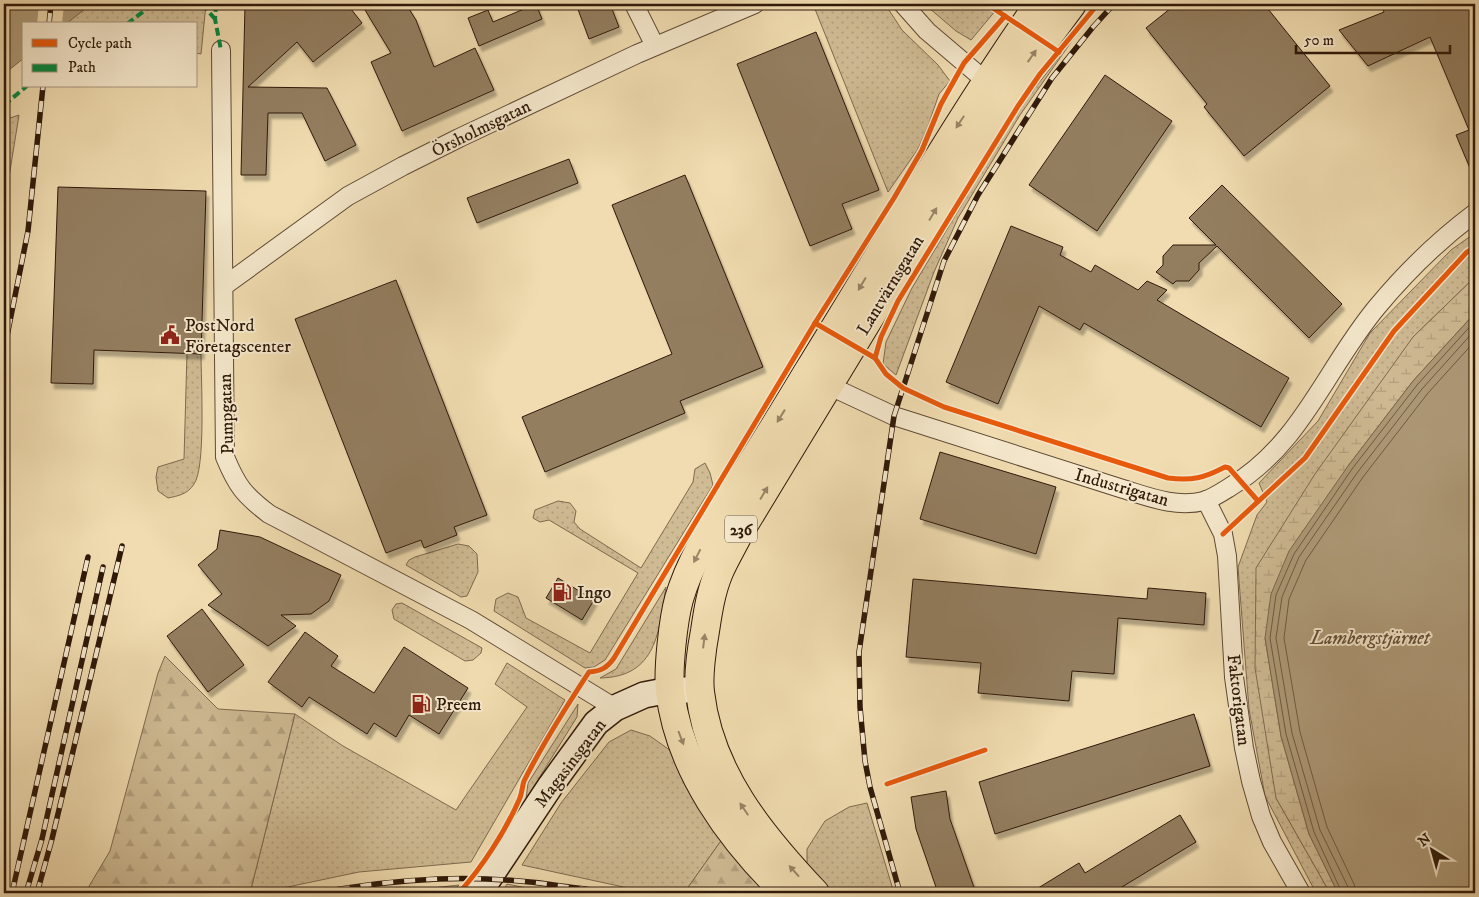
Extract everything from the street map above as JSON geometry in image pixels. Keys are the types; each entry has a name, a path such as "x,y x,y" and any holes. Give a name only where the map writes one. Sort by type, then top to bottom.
{"main road":[{"name":"Lantvärnsgatan","path":"995,89 1039,4"},
{"name":"Lantvärnsgatan","path":"699,690 706,621 719,572 818,380 942,151 1072,4"},
{"name":"Lantvärnsgatan","path":"670,690 671,650 679,600 695,559 720,513 818,380"},
{"name":"236","path":"670,690 678,729 692,766 720,818 737,840 786,893"},
{"name":"236","path":"699,690 705,723 720,764 736,797 773,848 814,893"}],"street":[{"path":"634,4 655,46"},
{"name":"Örsholmsgatan","path":"224,286 348,196 459,138 655,46 755,4"},
{"path":"903,4 927,31 995,89"},
{"name":"Pumpgatan","path":"221,50 225,457 235,482 250,500 268,514 471,620 615,708"},
{"name":"Industrigatan","path":"818,380 894,416 1123,490 1158,500 1185,504 1206,500 1240,481 1260,467 1274,453 1296,428 1350,344 1376,308 1412,268 1451,231 1475,213"},
{"name":"Faktorigatan","path":"1206,500 1223,534 1227,556 1234,677 1251,782 1261,816 1272,842 1300,893"},
{"name":"Magasinsgatan","path":"479,893 551,785 596,722 615,708 644,695 670,690 699,690"}],"green space":[{"path":"91,4 206,4 201,54 198,53 198,22 69,21"},
{"path":"813,4 885,4 902,30 938,65 950,81 939,94 918,149 888,192"},
{"path":"927,4 1001,4 971,40 956,31 929,8"},
{"path":"1074,38 1020,115 958,218 934,272 896,375 883,364 886,342 912,288 1020,107"},
{"path":"19,115 4,208 4,120"},
{"path":"1475,233 1475,277 1413,337 1276,798 1330,893 1316,893 1265,796 1249,709 1238,567 1257,515 1267,502 1259,483 1318,421 1370,333 1451,250"},
{"path":"1475,277 1475,313 1413,381 1348,466 1265,638 1281,736 1309,834 1338,893 1330,893 1276,798 1255,668 1256,568 1315,474 1413,337"},
{"path":"187,353 201,354 202,422 200,460 198,475 192,487 183,494 168,498 158,491 156,477 158,467 184,459"},
{"path":"705,463 713,485 605,660 594,667 585,668 494,611 496,599 508,593 518,597 526,618 590,653 638,573 549,520 540,522 533,518 535,510 558,501 570,503 576,511 574,522 580,529 641,568 693,482 695,469"},
{"path":"458,544 469,546 477,554 478,572 467,596 461,597 406,565 409,560 415,557"},
{"path":"666,587 661,620 652,649 633,670 619,676 600,678 616,669"},
{"path":"402,603 482,648 481,653 473,660 465,661 394,619 392,610 396,604"},
{"path":"165,656 218,709 295,714 250,893 85,893 110,851 158,673"},
{"path":"507,663 565,700 471,862 359,872 259,893 250,893 295,714 343,746 456,810 527,707 495,684"},
{"path":"578,704 577,717 526,799 528,783"},
{"path":"631,730 650,736 671,751 723,838 684,893 651,893 522,865 561,803 609,742"},
{"path":"867,803 894,893 830,893 807,868 807,849 825,821 849,807"},
{"path":"723,838 770,893 684,893"},
{"path":"507,884 552,893 501,893"},
{"path":"459,885 451,893 386,893"}],"water":[{"path":"4,4 91,4 68,22 22,22 22,60 4,74"},
{"name":"Lambergstjärnet","path":"1475,313 1475,893 1338,893 1309,834 1281,736 1265,638 1271,594 1289,551 1348,466 1413,381"}],"pier":[{"path":"39,4 64,4 62,22 37,22"}],"building":[{"path":"245,4 347,4 362,23 313,62 297,42 248,87 327,88 356,145 325,161 302,113 268,113 266,175 241,175"},
{"path":"374,4 406,4 416,20 434,67 475,48 494,90 402,131 371,62 391,53 365,10"},
{"path":"536,4 542,19 479,46 468,18 488,10 493,22"},
{"path":"576,4 610,4 619,27 589,39"},
{"path":"1176,4 1264,4 1330,86 1244,156 1204,107 1207,104 1146,28"},
{"path":"1381,4 1475,4 1475,180 1456,135 1469,130 1430,37 1368,66 1339,30 1384,12"},
{"path":"816,32 879,190 842,204 852,229 810,246 737,64"},
{"path":"1105,75 1172,121 1097,231 1029,185"},
{"path":"569,159 578,183 477,223 467,198"},
{"path":"685,175 763,367 680,401 685,413 545,472 522,417 672,354 612,205"},
{"path":"1222,185 1342,304 1309,338 1217,246 1199,263 1199,270 1189,281 1176,281 1173,284 1156,272 1163,265 1163,256 1173,245 1216,245 1189,218"},
{"path":"58,187 206,191 201,354 94,350 93,384 51,383"},
{"path":"1011,226 1063,247 1060,255 1091,272 1095,265 1138,290 1147,281 1167,290 1157,300 1289,378 1261,427 1084,323 1080,330 1039,306 998,404 946,382"},
{"path":"396,280 487,515 454,527 457,535 424,548 421,540 386,553 295,319"},
{"path":"940,452 1056,487 1036,554 920,519"},
{"path":"220,530 260,537 341,575 329,601 311,614 281,615 296,626 268,646 208,605 222,594 198,565 217,549"},
{"path":"558,578 594,600 582,620 546,598"},
{"path":"913,579 1147,599 1148,588 1206,593 1204,625 1118,618 1114,674 1072,671 1069,701 978,693 981,663 906,657"},
{"path":"202,609 244,665 208,692 167,636"},
{"path":"305,632 338,656 331,666 374,693 404,647 468,688 439,734 409,715 396,737 374,723 367,734 309,697 302,707 268,682"},
{"path":"1194,714 1210,766 995,834 979,782"},
{"path":"946,791 950,819 976,893 938,893 916,829 911,797"},
{"path":"1180,815 1196,842 1112,893 1030,893 1079,863 1085,873"}],"railway":[{"path":"49,22 51,4"},
{"path":"900,893 870,787 865,761 860,707 859,652 894,416 944,261 978,195 1052,78 1114,4"},
{"path":"4,351 28,231 43,88"},
{"path":"37,893 52,839 122,546"},
{"path":"12,893 88,557"},
{"path":"26,893 42,839 103,567"},
{"path":"317,893 378,884 438,879 499,879 606,893"}],"marked path":[{"path":"130,22 153,4"},
{"path":"202,4 215,19"},
{"path":"216,4 215,19 221,50"},
{"path":"4,105 25,88"}],"cycle path":[{"path":"987,4 1059,52"},
{"path":"1098,4 1040,74 1018,106 898,301 881,337 875,358 886,374 903,388 944,407 1168,478 1198,478 1225,467 1229,468 1258,501"},
{"path":"459,893 500,837 520,798 524,781 563,712 589,672 603,668 614,658 815,323 894,198 922,150 941,104 964,63 1005,16"},
{"path":"1223,534 1305,458 1394,331 1467,252 1475,247"},
{"path":"815,323 875,358"},
{"path":"887,784 985,750"}],"place":[{"name":"PostNord Företagscenter","path":"170,335"},
{"name":"Ingo","path":"562,592"},
{"name":"Preem","path":"421,704"}]}
